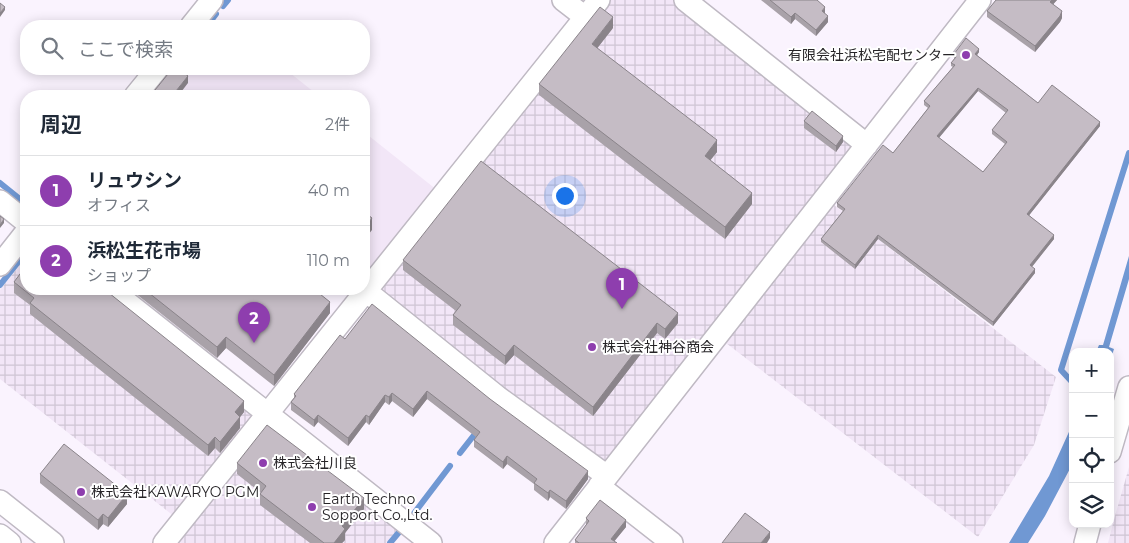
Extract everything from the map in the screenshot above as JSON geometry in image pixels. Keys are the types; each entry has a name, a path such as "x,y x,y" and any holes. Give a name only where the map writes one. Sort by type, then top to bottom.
{"street":[{"path":"195,20 212,0"},
{"path":"564,0 585,17"},
{"path":"370,286 599,0"},
{"path":"684,0 867,145"},
{"path":"555,543 980,0"},
{"path":"140,90 152,75"},
{"path":"0,201 20,217"},
{"path":"0,264 20,239"},
{"path":"370,294 603,481 672,543"},
{"path":"118,295 431,543"},
{"path":"164,543 363,295"},
{"path":"1114,438 1129,387"},
{"path":"0,501 53,543"},
{"path":"1086,543 1089,528"},
{"path":"0,535 10,543"}],"shaded area":[{"path":"609,0 674,0 851,140 851,146 605,461 599,462 379,294 379,288"},
{"path":"172,75 293,75 311,90 160,90"},
{"path":"370,137 437,190 370,274"},
{"path":"834,205 1056,377 1034,445 978,537 726,343"},
{"path":"20,265 20,295 103,295 252,413 253,420 175,517 0,379 0,290"},
{"path":"265,429 398,529 386,543 175,543"},
{"path":"1129,467 1129,543 1108,543 1112,528 1114,528 1115,516"}],"water":[{"path":"1129,256 1129,279 1109,347 1112,348 1098,348 1099,345 1103,345"},
{"path":"1069,432 1069,471 1045,516 1028,543 1009,543 1049,476"}],"building":[{"path":"770,0 817,0 825,7 822,11 828,16 816,30 795,13 791,17"},
{"path":"996,0 1052,0 1050,2 1062,11 1035,46 987,11"},
{"path":"0,3 5,7 0,13"},
{"path":"600,7 613,17 592,44 717,140 705,156 752,193 725,227 539,84"},
{"path":"966,38 979,49 975,54 1038,103 1052,85 1100,122 1027,214 1054,235 1030,265 1035,269 993,322 878,235 855,265 821,239 845,209 837,203 883,145 893,153 930,106 924,101 955,65 951,63 956,57 954,54","holes":["978,88 1008,110 992,130 1007,142 983,172 937,136"]},
{"path":"167,75 188,76 177,90 155,90"},
{"path":"812,111 843,136 836,146 804,121"},
{"path":"481,161 678,313 665,329 657,323 593,407 514,345 505,356 453,315 461,305 403,260"},
{"path":"0,216 4,219 0,225"},
{"path":"20,274 20,287 14,282"},
{"path":"30,295 112,295 244,401 235,412 240,417 220,442 215,437 208,445 30,303 34,298"},
{"path":"152,295 321,295 330,302 274,375 226,337 217,347"},
{"path":"372,304 490,399 588,471 566,501 550,490 548,493 534,483 537,479 507,456 503,462 474,440 480,432 427,391 413,409 392,393 389,397 385,395 369,417 366,415 348,438 318,415 314,420 291,402 296,396 294,394 340,335 345,339"},
{"path":"267,425 364,498 342,526 345,529 334,543 324,543 260,494 266,486 237,463"},
{"path":"64,444 127,494 108,518 103,514 98,520 40,474"},
{"path":"600,500 626,520 611,539 617,543 579,543 575,540 589,521 586,518"},
{"path":"745,513 770,532 761,543 722,543"}],"waterway":[{"path":"223,6 228,0"},
{"path":"212,20 216,14"},
{"path":"1069,379 1061,370 1129,153"},
{"path":"0,183 20,199"},
{"path":"0,285 20,260"},
{"path":"460,453 478,430"},
{"path":"412,516 450,466"},
{"path":"390,543 400,531"}],"place":[{"name":"有限会社浜松宅配センター","path":"966,55"},
{"name":"リュウシン","path":"622,309"},
{"name":"浜松生花市場","path":"254,343"},
{"name":"株式会社神谷商会","path":"592,347"},
{"name":"株式会社川良","path":"263,463"},
{"name":"株式会社KAWARYO PGM","path":"81,492"},
{"name":"Earth Techno Sopport Co.,Ltd.","path":"312,507"}]}
